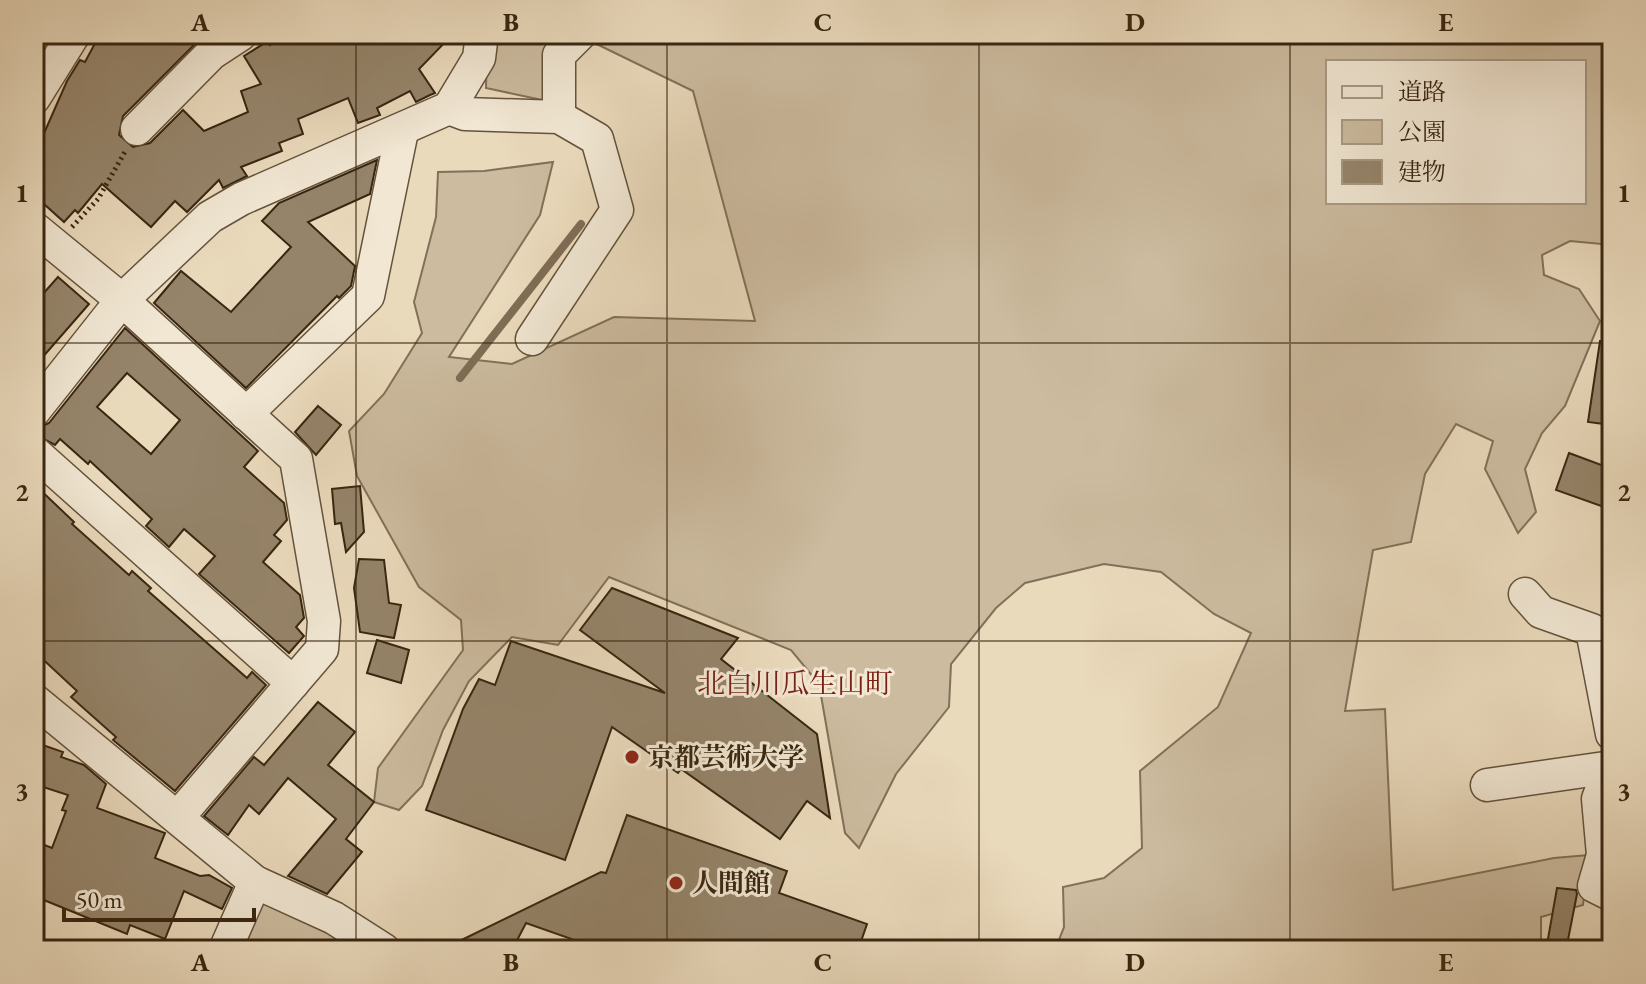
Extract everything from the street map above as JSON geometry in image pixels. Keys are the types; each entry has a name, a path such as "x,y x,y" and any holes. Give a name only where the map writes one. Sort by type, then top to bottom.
{"street":[{"path":"137,129 212,53 241,34"},
{"path":"34,411 122,300 210,217 241,199 449,108 479,58 482,34"},
{"path":"559,117 559,55 580,34"},
{"path":"34,98 55,48"},
{"path":"449,108 465,114 559,117 597,139 617,210 532,339"},
{"path":"246,414 368,296 402,131"},
{"path":"44,236 122,300 296,459 324,621 322,649 178,817"},
{"path":"34,452 293,683"},
{"path":"1525,594 1541,612 1592,630 1612,734"},
{"path":"34,700 255,882 334,918 384,950"},
{"path":"1487,785 1611,767"},
{"path":"1611,767 1598,799 1603,855 1594,886 1612,895"},
{"path":"225,950 255,882"}],"path":[{"path":"44,236 98,199 137,129"}],"green space":[{"path":"487,34 567,34 547,101 486,88"},
{"path":"576,34 1612,34 1612,245 1570,241 1542,255 1544,275 1579,289 1600,321 1565,406 1542,433 1525,469 1536,512 1518,533 1485,469 1493,441 1456,424 1425,474 1411,542 1373,550 1345,711 1385,709 1393,890 1554,858 1588,855 1583,905 1541,917 1541,950 1055,950 1064,927 1063,887 1104,878 1142,848 1140,771 1218,707 1251,633 1214,614 1161,572 1104,564 1025,583 996,608 951,664 949,707 896,774 859,848 845,833 819,684 791,650 609,577 558,645 512,637 469,681 443,730 422,786 399,810 374,802 378,768 463,650 461,620 419,587 357,476 349,431 384,394 422,333 414,302 436,217 438,172 484,171 553,162 540,215 449,357 512,364 614,317 755,321 693,91"},
{"path":"260,898 368,950 231,950"}],"building":[{"path":"100,34 205,34 123,116 119,135 133,147 150,143 183,110 204,131 248,112 241,91 261,84 244,56 268,41 270,45 288,34 453,34 419,69 435,93 416,102 410,91 377,108 380,115 358,123 348,98 298,119 303,134 279,143 282,151 241,167 247,176 223,188 219,180 187,212 175,201 151,227 102,184 78,213 75,210 64,222 34,195 34,156 67,81 80,60 85,62"},
{"path":"377,160 370,194 308,222 355,266 351,286 339,298 337,296 246,388 154,303 181,271 231,312 291,247 262,221 279,203"},
{"path":"58,277 89,304 34,367 34,304"},
{"path":"125,328 258,451 244,467 284,503 287,520 274,535 281,541 263,562 300,595 304,618 296,627 304,636 289,653 199,574 215,556 184,529 169,547 146,526 152,519 90,461 88,464 60,439 55,445 34,434 34,430 49,423","holes":["127,373 180,420 151,454 97,407"]},
{"path":"1600,341 1612,342 1612,425 1588,422"},
{"path":"318,406 341,425 316,455 295,432"},
{"path":"1569,453 1612,469 1612,485 1604,507 1556,490"},
{"path":"34,484 74,522 72,524 129,575 132,571 151,588 148,591 247,678 252,672 266,685 175,791 113,740 116,737 71,697 77,691 34,651"},
{"path":"360,486 364,532 346,552 341,523 335,524 332,489"},
{"path":"359,559 384,560 389,603 401,605 394,638 360,632 354,588"},
{"path":"612,588 738,638 721,659 817,734 830,818 807,801 780,839 681,769 678,773 612,727 565,860 426,810 463,709 479,679 495,685 511,641 665,693 580,630"},
{"path":"377,640 409,650 401,683 367,673"},
{"path":"318,702 355,732 328,765 374,802 346,839 362,852 327,894 288,876 336,819 288,778 259,814 249,805 228,835 204,816 254,757 264,765"},
{"path":"34,742 63,752 61,757 84,765 106,784 97,808 165,833 155,858 200,876 209,875 232,888 222,909 184,891 165,939 130,925 127,934 34,896 34,841 52,848 66,811 62,810 68,795 34,784"},
{"name":"人間館","path":"627,815 787,871 779,893 867,924 858,950 580,950 583,943 526,923 512,950 441,950 601,872 606,873"},
{"path":"1557,888 1576,890 1577,894 1566,950 1546,950"}],"waterway":[{"path":"460,378 581,224"}],"place":[{"name":"京都芸術大学","path":"632,757"},
{"name":"人間館","path":"676,883"}],"district":[{"name":"北白川瓜生山町","path":"795,683"}]}
